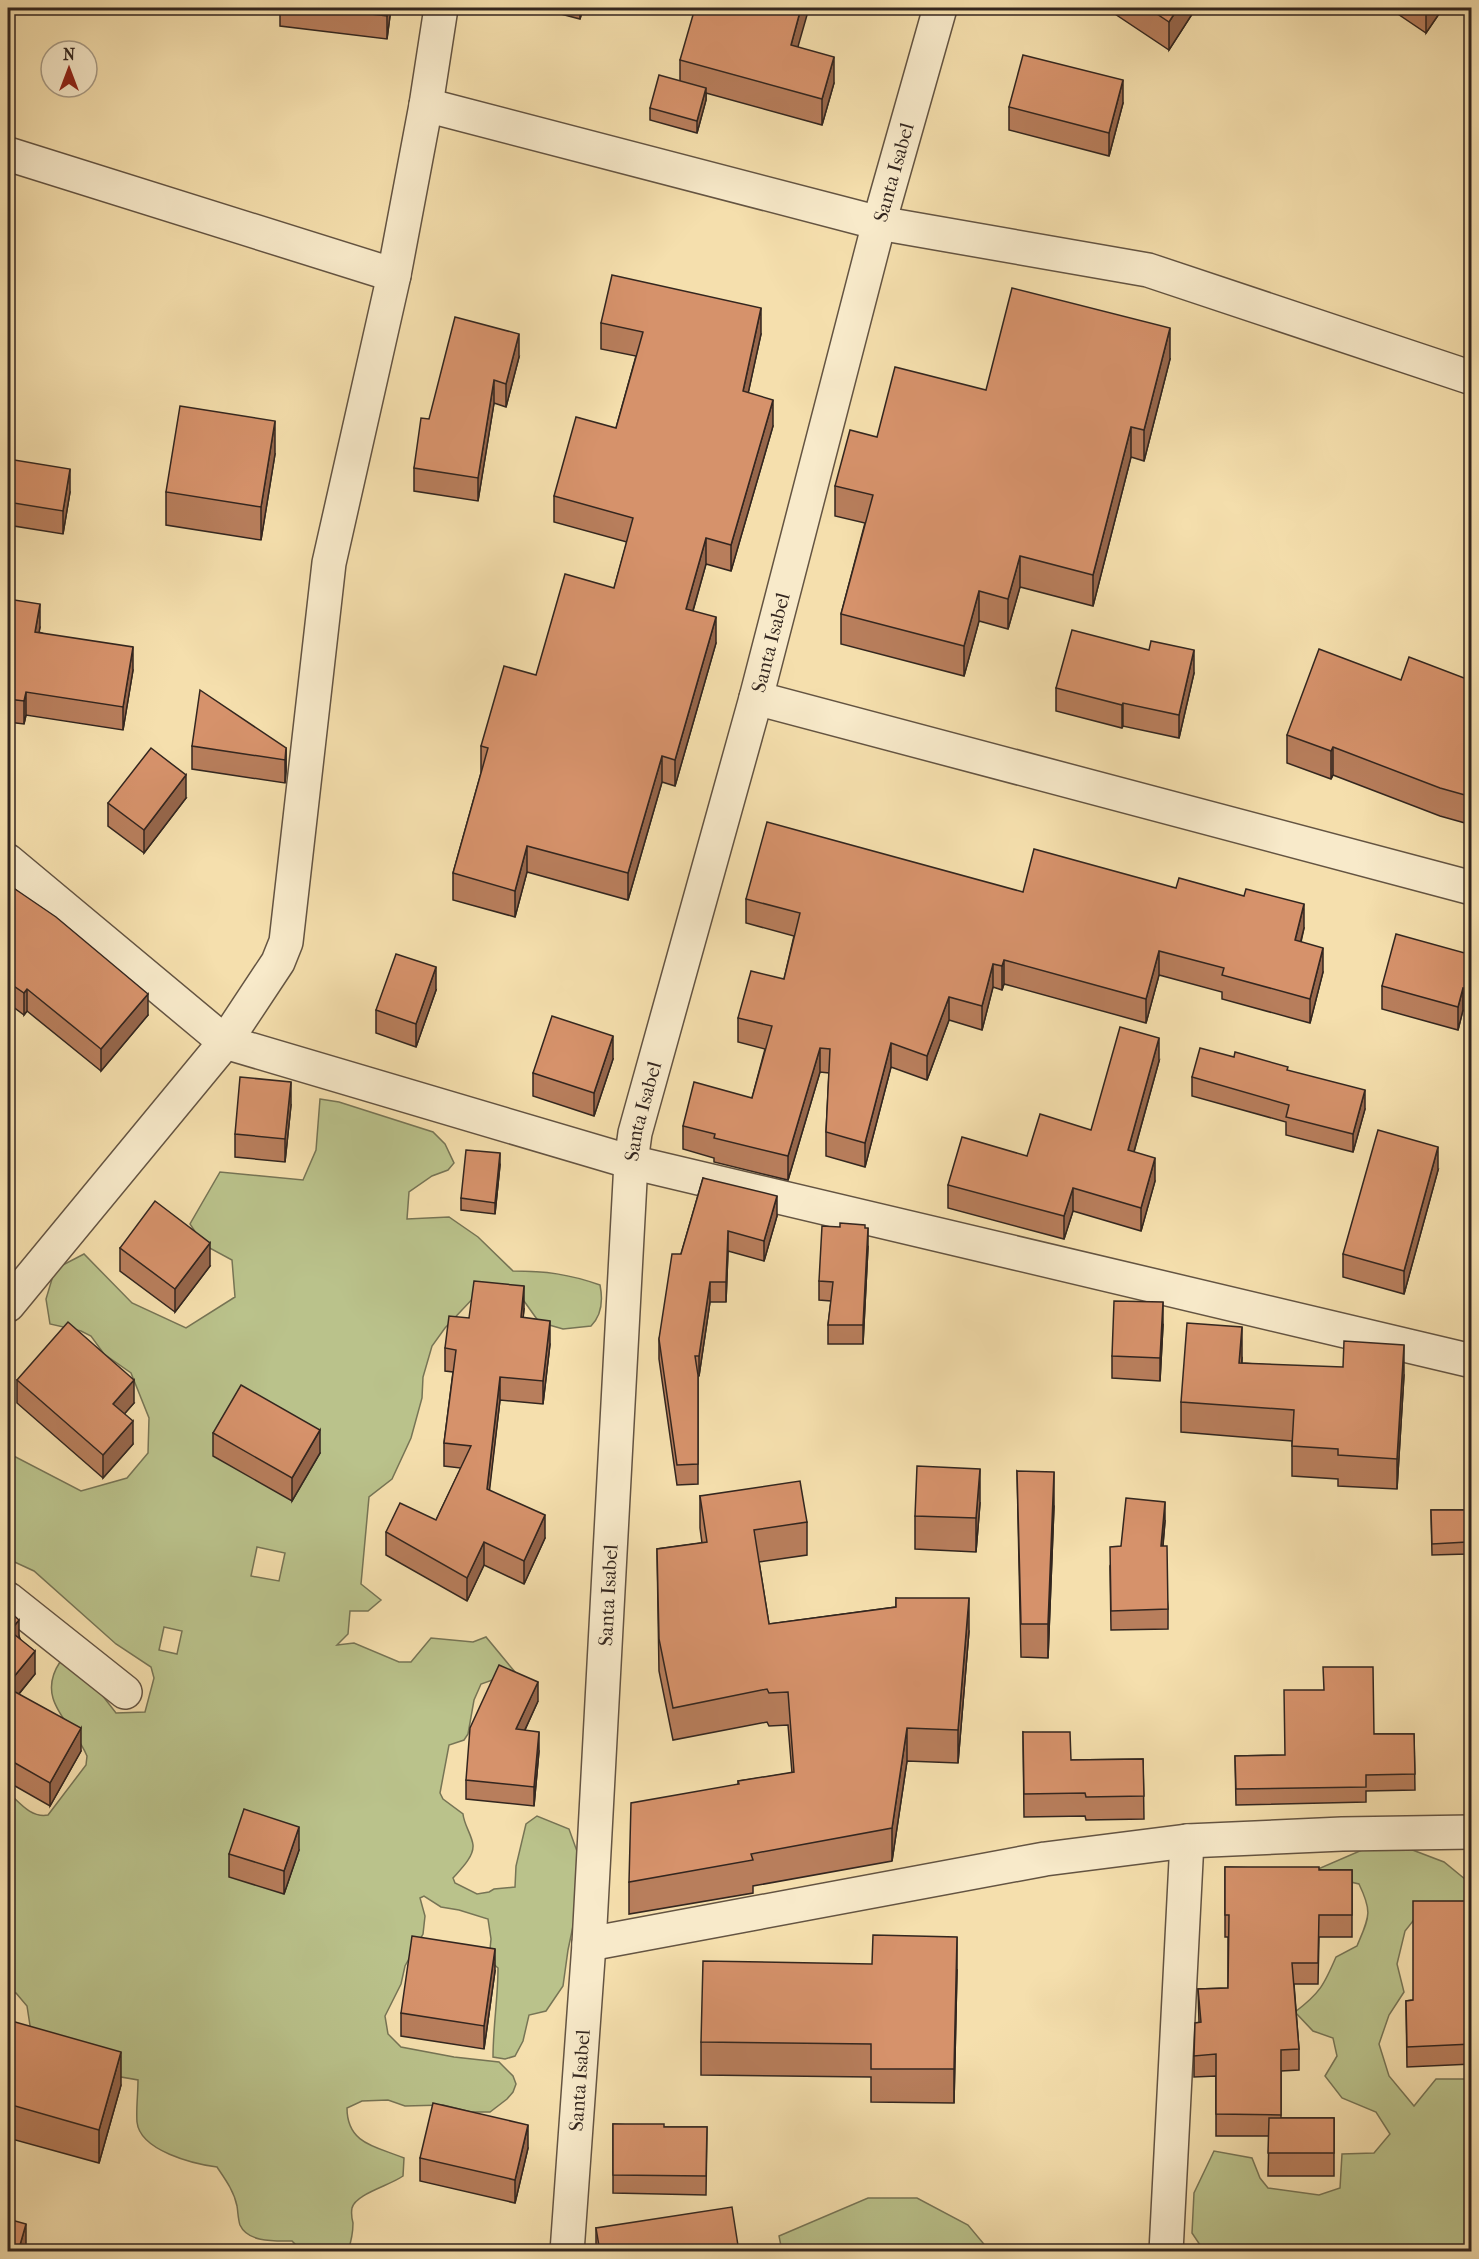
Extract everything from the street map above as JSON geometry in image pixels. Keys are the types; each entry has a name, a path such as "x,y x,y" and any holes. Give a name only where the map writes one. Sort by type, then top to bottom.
{"street":[{"path":"8,1305 225,1042 278,963 286,942 329,563 394,275 426,105 441,8"},
{"name":"Santa Isabel","path":"567,2252 589,1944 631,1162 635,1133 756,698 879,223 940,8"},
{"path":"426,105 879,223 1148,270 1472,378"},
{"path":"8,154 394,275"},
{"path":"756,698 1472,888"},
{"path":"8,861 225,1042 631,1162 1472,1361"},
{"path":"8,1599 125,1692"},
{"path":"589,1944 1045,1859 1186,1841 1342,1834 1472,1832"},
{"path":"1166,2252 1186,1841"}],"green space":[{"path":"320,1099 339,1102 433,1132 445,1144 454,1163 448,1170 432,1176 409,1192 407,1219 449,1217 478,1237 513,1271 557,1274 589,1281 600,1285 601,1296 601,1307 591,1326 563,1329 539,1322 524,1301 478,1293 445,1328 432,1346 423,1377 422,1398 411,1438 392,1479 369,1497 361,1584 381,1600 368,1611 350,1611 348,1634 337,1645 354,1643 399,1662 411,1662 431,1638 473,1642 486,1637 515,1672 481,1684 474,1700 468,1734 464,1740 449,1745 440,1793 443,1799 463,1814 473,1845 469,1859 453,1878 455,1883 477,1894 494,1889 515,1887 516,1866 526,1824 537,1816 569,1829 578,1854 576,1912 563,1986 546,2011 529,2015 523,2041 515,2056 505,2059 493,2057 498,1968 489,1960 491,1939 488,1919 441,1907 424,1896 420,1898 425,1916 423,1934 405,1966 401,1984 385,2016 388,2034 401,2047 454,2057 499,2062 513,2076 516,2084 507,2099 490,2112 471,2112 443,2105 405,2106 388,2100 362,2101 347,2108 348,2120 358,2137 366,2143 404,2158 403,2176 366,2194 355,2203 352,2208 353,2230 348,2251 302,2251 292,2241 263,2240 249,2235 240,2225 234,2195 217,2167 195,2163 170,2154 148,2141 140,2132 137,2122 138,2080 46,2064 31,2032 27,2006 16,1993 8,1993 8,1792 31,1812 48,1815 86,1765 87,1756 54,1700 51,1689 53,1676 60,1662 68,1661 88,1677 116,1713 145,1712 154,1678 151,1667 116,1644 34,1571 8,1559 8,1453 81,1491 127,1478 148,1453 149,1418 131,1373 104,1354 91,1336 81,1331 50,1324 46,1299 55,1269 84,1254 132,1303 186,1328 235,1297 232,1260 204,1245 190,1224 220,1172 303,1180 316,1150","holes":["257,1547 285,1553 279,1581 251,1576","164,1627 182,1631 177,1654 159,1650"]},
{"path":"1402,1846 1444,1862 1471,1884 1471,1901 1435,1914 1424,1907 1405,1931 1397,1964 1404,1992 1389,2015 1379,2044 1389,2076 1414,2106 1436,2079 1471,2079 1471,2251 1204,2251 1192,2233 1194,2193 1214,2151 1252,2158 1260,2178 1268,2188 1319,2195 1340,2188 1342,2154 1374,2153 1390,2134 1376,2112 1342,2098 1325,2076 1337,2056 1333,2038 1313,2031 1295,2012 1320,1988 1336,1957 1357,1946 1368,1915 1359,1884 1338,1879 1318,1869 1369,1847"},
{"path":"868,2198 917,2198 968,2225 988,2249 986,2252 782,2251 779,2236"}],"building":[{"path":"319,8 388,8 387,16"},
{"path":"695,8 801,8 791,45 834,57 822,99 680,60"},
{"path":"1148,8 1178,8 1169,22"},
{"path":"1023,55 1123,80 1109,133 1009,107"},
{"path":"659,75 706,88 697,121 650,108"},
{"path":"612,275 761,308 743,391 773,400 731,545 706,538 686,609 716,617 675,760 662,756 628,873 527,846 515,891 453,873 488,748 481,746 504,666 536,675 565,574 614,588 633,518 554,496 576,417 616,428 643,332 601,323"},
{"path":"1012,288 1170,328 1144,430 1131,427 1093,575 1020,556 1008,599 979,591 964,646 841,614 873,495 835,486 850,430 877,437 895,367 986,390"},
{"path":"455,317 519,334 506,384 494,380 478,478 414,468 421,418 429,419"},
{"path":"180,406 275,421 261,507 166,492"},
{"path":"8,459 70,469 63,511 14,503 8,514"},
{"path":"8,599 40,604 35,632 133,647 123,707 26,692 24,701 8,699"},
{"path":"1072,630 1149,650 1151,641 1194,650 1179,715 1123,703 1122,705 1056,688"},
{"path":"1319,649 1401,680 1409,657 1472,681 1472,797 1440,788 1333,747 1331,751 1287,735"},
{"path":"200,690 286,748 285,760 192,746"},
{"path":"151,748 186,775 144,830 108,803"},
{"path":"767,822 1023,892 1034,849 1176,888 1179,878 1244,896 1246,889 1304,904 1295,940 1323,948 1310,999 1222,975 1224,968 1159,951 1146,999 1004,960 1002,966 993,964 982,1006 949,997 927,1056 891,1043 865,1143 826,1132 830,1049 820,1048 788,1156 714,1138 715,1134 683,1126 694,1082 752,1098 772,1026 738,1018 751,971 784,979 800,913 746,899"},
{"path":"15,889 56,917 148,994 101,1049 27,989 24,993 8,982 8,899"},
{"path":"1396,934 1472,955 1472,990 1463,988 1458,1007 1382,986"},
{"path":"396,954 436,967 416,1024 376,1010"},
{"path":"552,1016 613,1036 594,1093 533,1073"},
{"path":"1120,1027 1159,1038 1128,1150 1155,1158 1141,1208 1073,1188 1064,1216 948,1185 962,1137 1027,1156 1040,1114 1091,1130"},
{"path":"1200,1048 1234,1057 1235,1052 1288,1067 1287,1070 1365,1090 1353,1134 1286,1117 1289,1105 1192,1077"},
{"path":"240,1077 291,1082 285,1139 235,1134"},
{"path":"1378,1130 1438,1147 1404,1271 1343,1254"},
{"path":"466,1150 500,1153 495,1203 461,1198"},
{"path":"703,1178 777,1196 764,1241 728,1231 726,1282 710,1282 699,1356 695,1356 698,1375 698,1464 677,1465 659,1339 672,1254 681,1254"},
{"path":"155,1201 210,1243 175,1289 120,1248"},
{"path":"840,1223 865,1225 865,1228 868,1228 863,1325 828,1325 833,1282 819,1281 822,1226 840,1227"},
{"path":"474,1281 524,1286 521,1317 550,1321 543,1381 500,1377 487,1489 545,1515 524,1561 484,1542 467,1578 386,1532 400,1503 436,1520 471,1446 444,1443 456,1350 445,1348 449,1316 469,1318"},
{"path":"1114,1301 1163,1302 1160,1358 1112,1356"},
{"path":"68,1322 134,1380 113,1404 133,1421 103,1455 17,1380"},
{"path":"1187,1323 1242,1327 1239,1363 1343,1367 1344,1341 1404,1345 1397,1459 1338,1455 1338,1449 1292,1446 1294,1410 1181,1402"},
{"path":"241,1385 320,1430 292,1478 213,1433"},
{"path":"917,1466 980,1469 976,1518 915,1516"},
{"path":"1017,1471 1054,1472 1048,1624 1021,1624"},
{"path":"800,1481 807,1522 754,1530 769,1624 896,1607 896,1598 969,1598 958,1730 907,1728 892,1828 751,1854 753,1860 629,1882 631,1803 794,1772 788,1692 769,1693 767,1689 673,1708 659,1639 657,1549 707,1542 700,1496"},
{"path":"1126,1498 1165,1502 1161,1546 1167,1546 1168,1609 1111,1611 1110,1547 1121,1546"},
{"path":"1431,1510 1466,1510 1467,1542 1432,1544"},
{"path":"8,1610 19,1620 10,1631 35,1651 8,1684"},
{"path":"499,1665 538,1682 516,1729 539,1732 534,1787 466,1780 470,1728"},
{"path":"1323,1667 1373,1667 1374,1734 1414,1734 1415,1774 1366,1775 1366,1787 1236,1789 1235,1756 1285,1755 1284,1690 1324,1690"},
{"path":"8,1688 81,1728 50,1783 8,1759 8,1741 12,1734 8,1730"},
{"path":"1023,1732 1070,1732 1071,1760 1143,1759 1144,1796 1086,1797 1085,1793 1024,1794"},
{"path":"244,1809 299,1827 284,1871 229,1854"},
{"path":"1225,1867 1319,1867 1319,1870 1352,1870 1352,1915 1319,1915 1318,1963 1292,1963 1299,2049 1281,2050 1281,2115 1216,2114 1216,2054 1194,2056 1195,2023 1201,2022 1198,1989 1228,1988 1229,1915 1225,1915"},
{"path":"1413,1901 1472,1901 1472,2044 1407,2047 1406,2001 1413,2000"},
{"path":"873,1935 957,1937 954,2069 871,2069 871,2044 701,2042 703,1961 872,1964"},
{"path":"412,1936 495,1949 484,2026 401,2013"},
{"path":"8,2020 121,2052 99,2130 8,2104"},
{"path":"433,2103 528,2125 515,2180 420,2158"},
{"path":"1269,2118 1334,2118 1334,2153 1268,2153"},
{"path":"613,2124 707,2127 706,2176 613,2175"},
{"path":"732,2207 739,2252 600,2252 596,2228"},
{"path":"8,2219 26,2224 18,2252 8,2252"}]}
